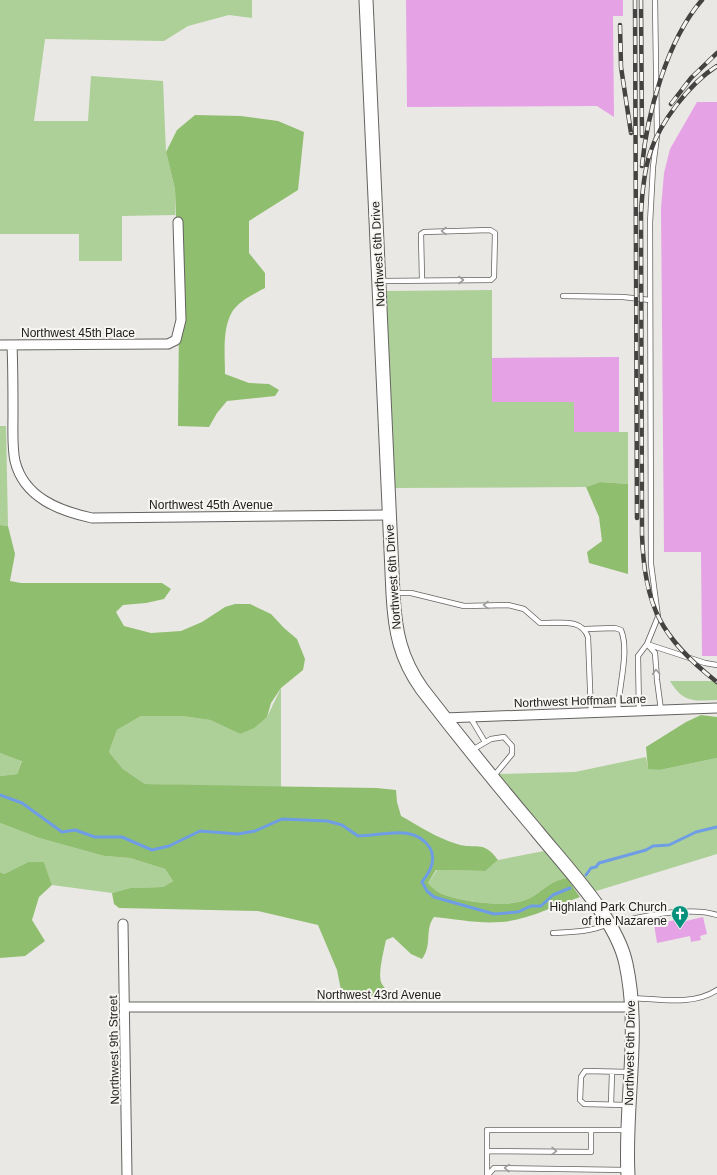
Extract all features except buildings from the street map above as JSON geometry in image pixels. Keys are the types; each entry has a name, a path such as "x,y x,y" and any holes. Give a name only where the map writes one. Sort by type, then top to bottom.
{"main road":[{"name":"Northwest 6th Drive","path":"366,0 389,515 393,594 398,642 402,655 413,677 444,718 580,884 609,925 626,962 632,1003 628,1172"}],"street":[{"name":"Northwest 45th Place","path":"0,345 168,344 176,340 180,328 178,222"},
{"name":"Northwest 45th Avenue","path":"12,345 13,444 16,462 24,481 38,497 50,504 70,513 92,518 389,515"},
{"name":"Northwest Hoffman Lane","path":"444,718 717,708"},
{"name":"Northwest 9th Street","path":"123,924 127,1175"},
{"name":"Northwest 43rd Avenue","path":"125,1007 632,1003"}],"lane":[{"path":"639,711 638,656 647,644 658,617 651,564 650,223 653,167 657,136 655,0"},
{"path":"379,281 491,280 494,277 495,233 490,230 424,232 421,234 422,280"},
{"path":"562,296 623,297 650,300"},
{"path":"393,594 411,593 464,606 508,605 524,609 540,623 577,624 585,629 615,628 621,630 623,636 623,663 618,712"},
{"path":"585,629 588,637 591,713"},
{"path":"647,644 705,663 717,665"},
{"path":"647,644 655,653 656,680 661,710"},
{"path":"470,717 485,742"},
{"path":"471,751 491,739 504,737 512,746 512,754 493,778"},
{"path":"708,912 717,915"},
{"path":"553,933 581,932 635,918 717,912"},
{"path":"632,1003 690,1000 717,990"},
{"path":"629,1105 584,1104 580,1100 581,1077 585,1071 630,1072"},
{"path":"611,1105 612,1072"},
{"path":"488,1175 488,1130 628,1130"},
{"path":"487,1151 591,1152 591,1130"},
{"path":"488,1175 494,1168 602,1170 628,1172"}],"green space":[{"path":"0,0 252,0 252,18 229,15 188,26 164,41 45,39 34,121 88,121 91,76 163,81 166,152 175,189 175,215 122,216 122,261 79,261 79,234 0,234"},
{"path":"195,115 241,116 278,121 304,132 298,190 249,221 249,253 265,273 265,288 247,298 235,308 229,319 225,334 225,374 249,383 269,384 279,390 275,396 227,401 217,413 209,427 178,426 179,319 175,189 166,152 177,130"},
{"path":"492,290 492,402 574,402 575,432 628,432 628,484 600,482 586,487 392,488 385,291"},
{"path":"0,426 6,426 8,526 0,525"},
{"path":"600,482 628,484 628,574 589,563 587,552 602,541 599,517 586,487"},
{"path":"0,525 8,526 15,554 10,581 21,583 162,583 171,589 164,599 146,603 123,605 116,612 124,626 151,633 181,631 202,622 225,607 235,604 250,604 271,614 297,639 305,659 303,670 281,688 271,703 267,717 254,728 240,734 210,720 182,716 141,716 117,730 109,752 123,769 145,784 377,788 396,790 397,802 401,816 428,832 457,844 463,846 479,846 488,849 498,860 485,871 436,870 428,883 440,893 474,902 499,904 511,903 530,898 552,883 567,878 580,897 531,916 511,921 484,922 434,917 429,927 427,948 422,959 411,954 393,937 386,940 380,978 382,984 389,993 390,998 343,1000 337,970 318,925 258,911 119,908 114,904 112,893 130,888 163,887 173,881 165,869 130,858 104,856 39,838 0,823 0,776 17,774 22,761 0,753"},
{"path":"670,681 717,681 717,700 702,701 685,697"},
{"path":"281,688 281,788 145,784 123,769 109,752 117,730 141,716 182,716 210,720 240,734 267,717"},
{"path":"701,715 717,717 717,758 660,770 648,769 646,747 686,722"},
{"path":"0,753 22,760 17,774 0,776"},
{"path":"646,757 648,768 660,770 717,758 717,854 593,892 539,822 495,774 575,772"},
{"path":"0,823 39,838 104,856 130,858 165,869 173,881 163,887 130,888 112,893 52,885 44,862 28,862 4,874 0,872"},
{"path":"544,851 567,878 556,881 530,898 521,901 499,904 462,900 440,893 428,883 437,870 484,871 498,860"},
{"path":"28,862 44,862 52,885 39,897 32,920 45,941 25,956 0,958 0,872 4,874"}],"waterway":[{"path":"0,795 22,803 62,832 75,830 95,837 122,837 152,850 169,846 200,831 238,834 255,831 282,819 327,821 342,825 358,836 407,833 423,840 432,852 432,866 422,882 427,891 434,897 494,914 518,912 531,906 541,906 553,895 570,888"},
{"path":"586,875 591,868 596,867 599,863 646,850 653,846 669,845 696,832 717,827"}],"railway":[{"path":"635,0 637,518"},
{"path":"641,0 642,136"},
{"path":"642,166 649,124 661,78 669,56 679,36 690,16 702,0"},
{"path":"620,25 621,67 631,133"},
{"path":"671,104 691,78 717,53"},
{"path":"717,66 697,82 677,104 661,129 650,153 646,168 641,214 642,534 647,581 652,601 659,618 669,635 698,666 717,682"}],"place":[{"name":"Highland Park Church of the Nazarene","path":"680,929"}]}
